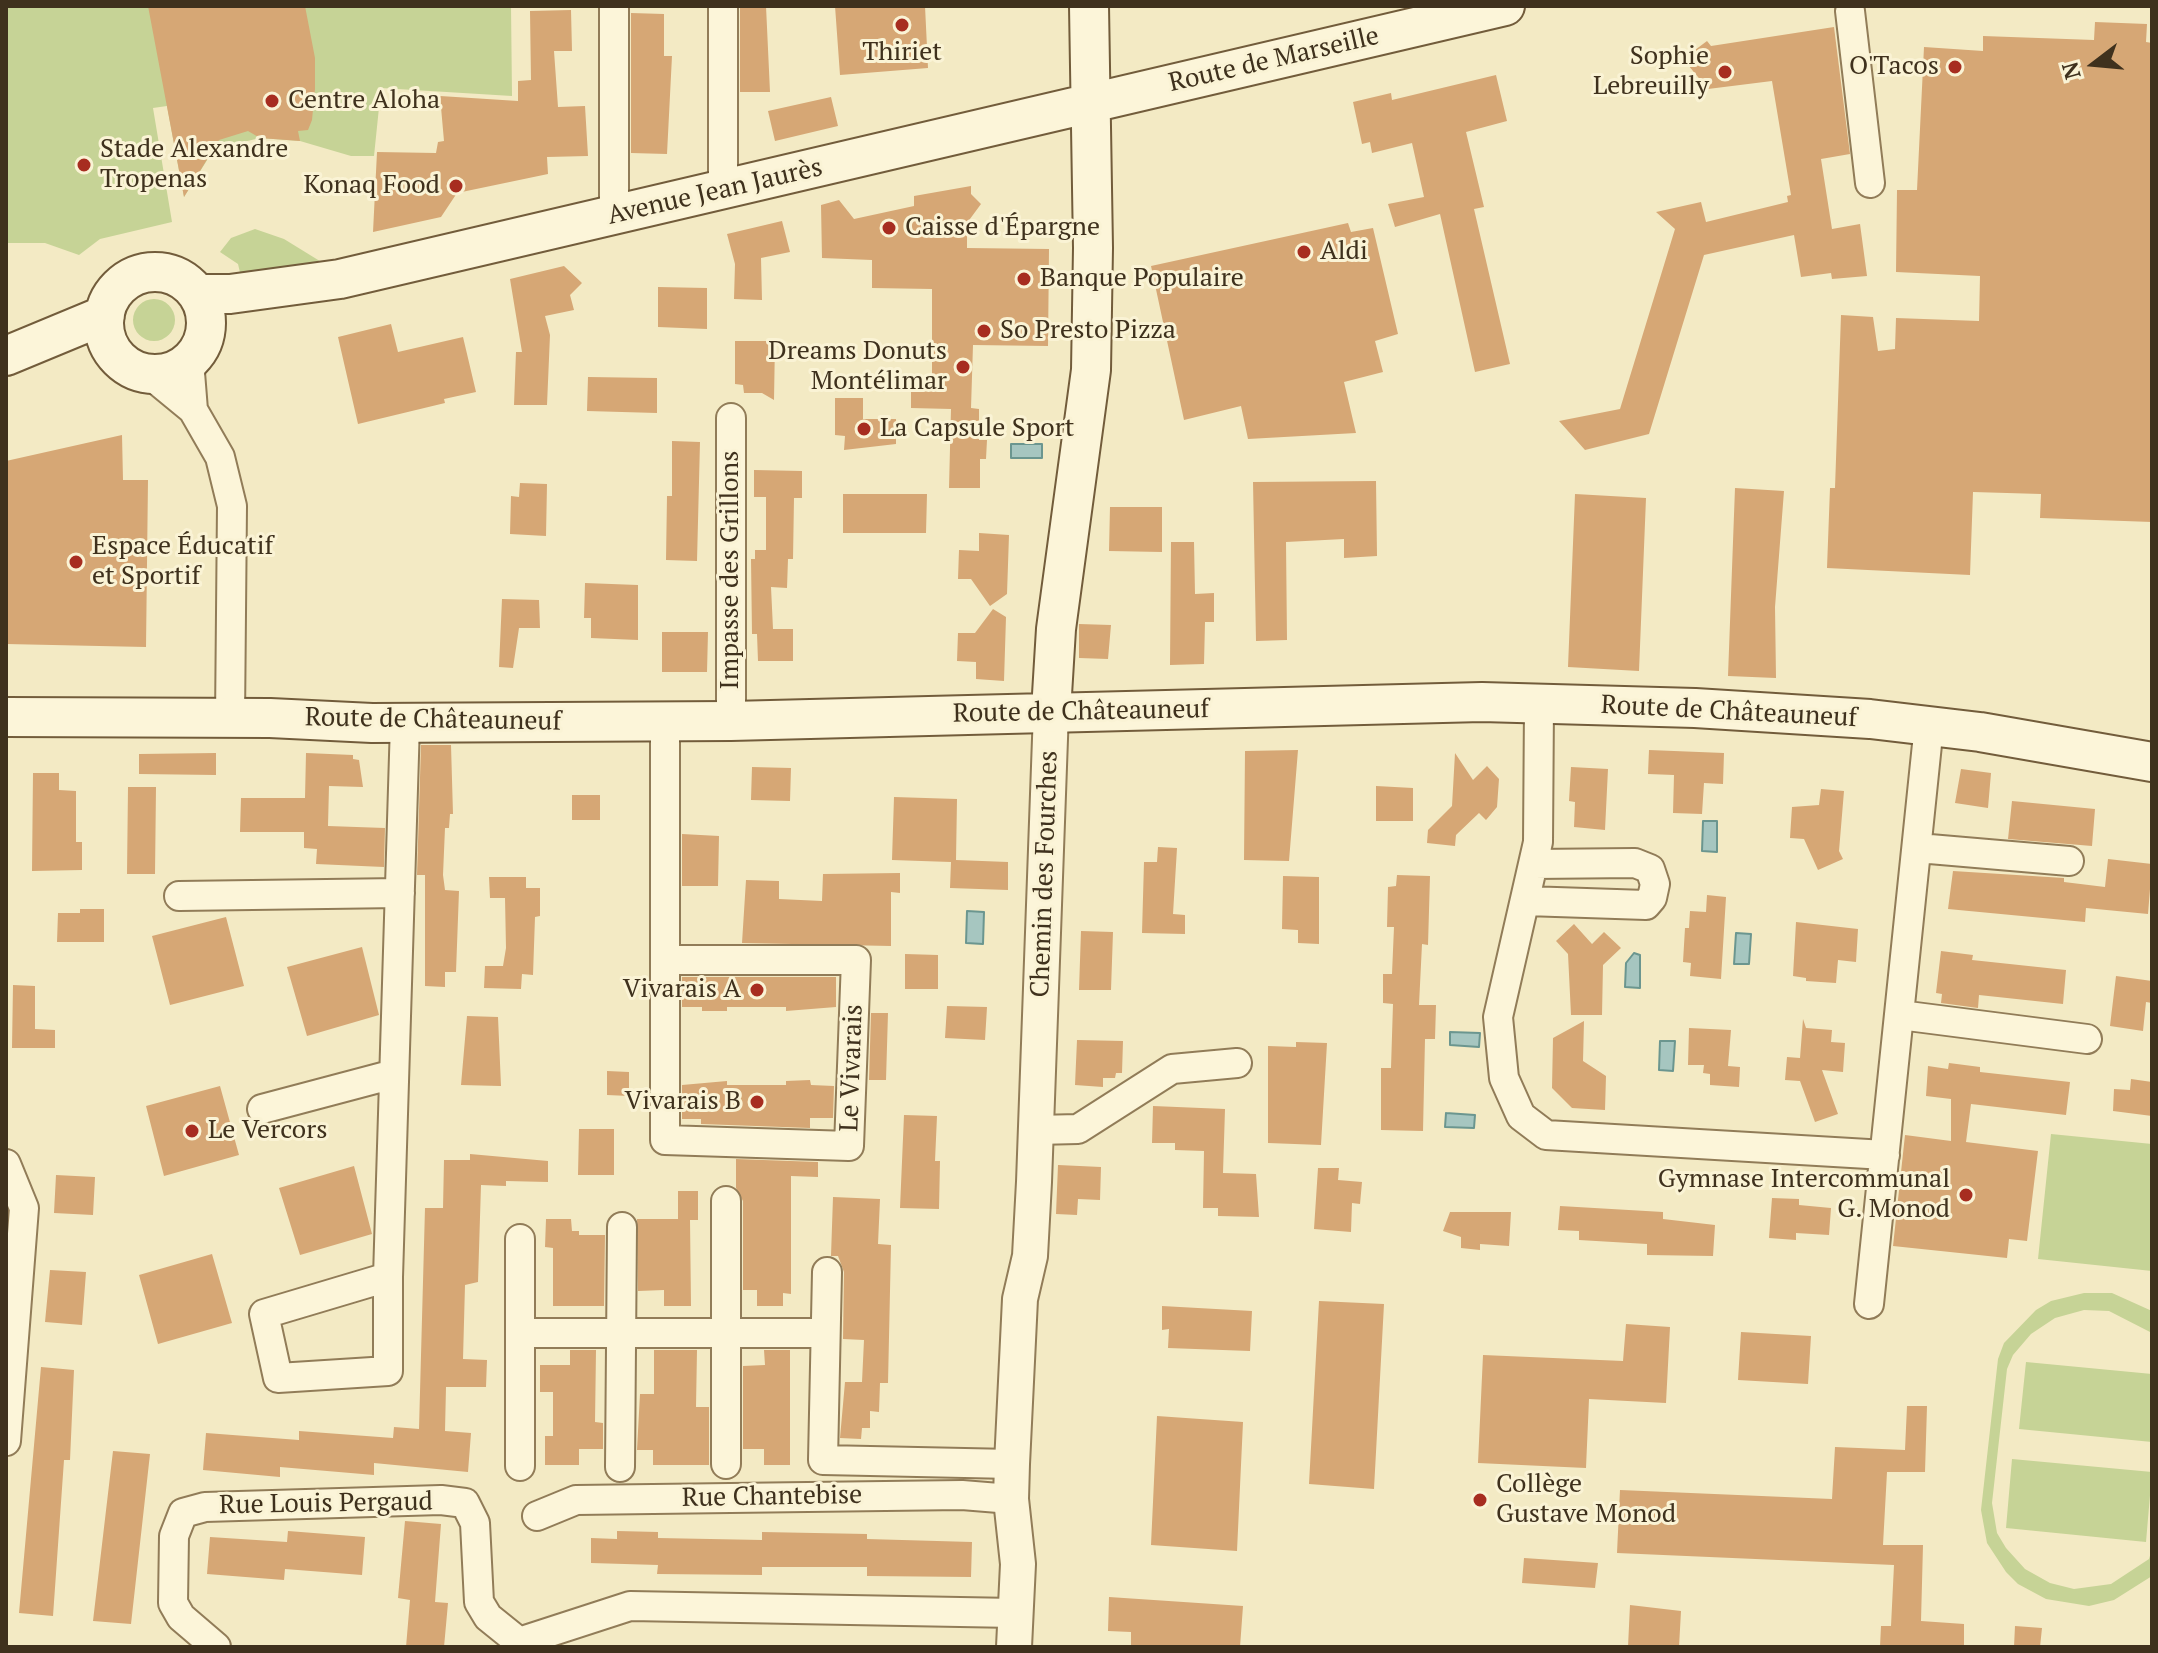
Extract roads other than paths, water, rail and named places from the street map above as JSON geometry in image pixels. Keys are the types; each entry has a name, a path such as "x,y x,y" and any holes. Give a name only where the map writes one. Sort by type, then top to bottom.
{"main road":[{"name":"Chemin des Fourches","path":"1051,711 1056,629 1091,370 1089,6"},
{"name":"Route de Marseille","path":"1090,102 1505,6"},
{"name":"Avenue Jean Jaurès","path":"197,327 230,294 340,279 1090,102"},
{"path":"141,273 173,275 197,327 164,373 133,369 108,332 115,290 141,273"},
{"path":"6,358 108,332"},
{"name":"Route de Châteauneuf","path":"6,717 405,723 731,721 1482,702 1695,708 1929,725 2152,762"}],"street":[{"path":"614,6 614,216"},
{"path":"723,6 723,191"},
{"path":"1856,8 1870,183"},
{"path":"193,410 197,327"},
{"path":"148,373 193,410 220,457 232,506 230,719"},
{"name":"Impasse des Grillons","path":"731,418 731,721"},
{"path":"1539,705 1539,801 1534,864 1501,989 1498,1027 1508,1091 1521,1116 1539,1132 1678,1145 1885,1155"},
{"name":"Chemin des Fourches","path":"1014,1647 1018,1564 1011,1499 1012,1464 1020,1299 1030,1256 1051,711"},
{"name":"Le Vivarais","path":"665,721 665,1140 849,1146 856,960 666,960"},
{"path":"388,1277 264,1314 278,1378 388,1371 388,1277 405,723"},
{"path":"1869,1304 1929,725"},
{"path":"1918,848 2069,861"},
{"path":"1526,901 1646,905 1655,884 1650,869 1635,863 1534,864"},
{"path":"179,896 400,893"},
{"path":"1900,1015 2087,1039"},
{"path":"1036,1130 1078,1129 1172,1069 1237,1063"},
{"path":"262,1109 394,1074"},
{"path":"6,1164 24,1208 6,1441"},
{"path":"726,1201 726,1464"},
{"path":"620,1467 622,1227"},
{"path":"520,1239 520,1466"},
{"path":"827,1272 823,1460 1012,1464"},
{"path":"520,1333 825,1333"},
{"name":"Rue Chantebise","path":"537,1516 576,1500 962,1495 1011,1499"},
{"name":"Rue Louis Pergaud","path":"216,1647 181,1617 173,1603 174,1536 183,1513 205,1507 441,1500 465,1503 475,1523 479,1602 488,1617 519,1644"},
{"path":"519,1644 630,1606 1015,1613"}],"water":[{"path":"1011,444 1042,444 1042,458 1011,458"},
{"path":"1703,821 1717,821 1717,852 1702,851"},
{"path":"967,911 984,912 983,944 966,943"},
{"path":"1736,933 1751,934 1749,964 1734,964"},
{"path":"1634,953 1640,955 1640,988 1625,987 1626,963"},
{"path":"1450,1032 1480,1033 1479,1047 1450,1045"},
{"path":"1660,1041 1675,1041 1673,1071 1659,1070"},
{"path":"1446,1113 1475,1115 1474,1128 1445,1127"}],"place":[{"name":"Thiriet","path":"902,25"},
{"name":"O'Tacos","path":"1955,67"},
{"name":"Sophie Lebreuilly","path":"1725,72"},
{"name":"Centre Aloha","path":"272,101"},
{"name":"Stade Alexandre Tropenas","path":"84,165"},
{"name":"Konaq Food","path":"456,186"},
{"name":"Caisse d'Épargne","path":"889,228"},
{"name":"Aldi","path":"1304,252"},
{"name":"Banque Populaire","path":"1024,279"},
{"name":"So Presto Pizza","path":"984,331"},
{"name":"Dreams Donuts Montélimar","path":"963,367"},
{"name":"La Capsule Sport","path":"864,429"},
{"name":"Espace Éducatif et Sportif","path":"76,562"},
{"name":"Vivarais A","path":"757,990"},
{"name":"Vivarais B","path":"757,1102"},
{"name":"Le Vercors","path":"192,1131"},
{"name":"Gymnase Intercommunal G. Monod","path":"1966,1195"},
{"name":"Collège Gustave Monod","path":"1480,1500"}]}
